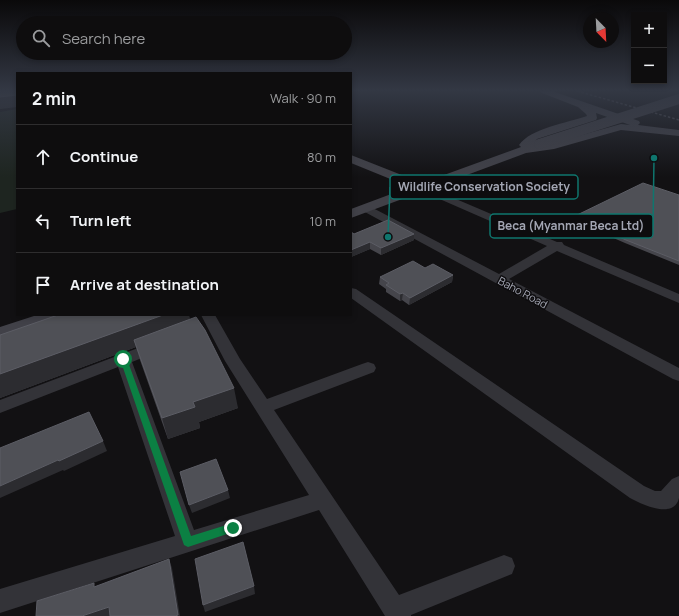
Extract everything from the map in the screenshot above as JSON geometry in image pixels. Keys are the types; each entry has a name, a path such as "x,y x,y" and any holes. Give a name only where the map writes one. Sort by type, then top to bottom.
{"main road":[{"path":"523,151 526,143 533,137 587,120"},
{"path":"352,214 539,144 614,120"},
{"path":"625,120 679,133"},
{"path":"523,151 554,146 621,127 679,133"},
{"path":"352,159 424,188"},
{"path":"0,334 53,316"}],"street":[{"path":"424,188 558,245 679,299"},
{"name":"Baho Road","path":"367,209 679,375"},
{"path":"499,279 558,245"},
{"path":"352,293 637,492 653,500 666,500 679,485"},
{"path":"207,322 397,613 504,566"},
{"path":"0,407 165,343"},
{"path":"123,359 188,542"},
{"path":"263,407 368,368"},
{"path":"0,600 323,500"}],"shaded area":[{"path":"0,120 16,120 16,209 0,213"}],"building":[{"path":"643,183 679,195 679,261 573,217"},
{"path":"388,220 414,234 381,248 370,242 352,250 352,233 354,234"},
{"path":"413,261 425,268 433,264 453,275 410,298 403,293 400,294 386,285 389,283 380,277"},
{"path":"55,316 160,316 0,374 0,335"},
{"path":"196,317 205,330 234,388 193,402 195,407 162,418 134,340"},
{"path":"89,412 103,441 0,486 0,448"},
{"path":"216,459 228,490 189,505 180,472"},
{"path":"243,542 254,586 203,605 195,559"},
{"path":"169,559 178,615 110,616 109,607 82,616 36,616 37,601 94,583 94,587"}],"place":[{"name":"Beca (Myanmar Beca Ltd)","path":"654,158"},
{"name":"Wildlife Conservation Society","path":"388,237"}],"route":[{"path":"123,359 188,542 233,528"}]}
